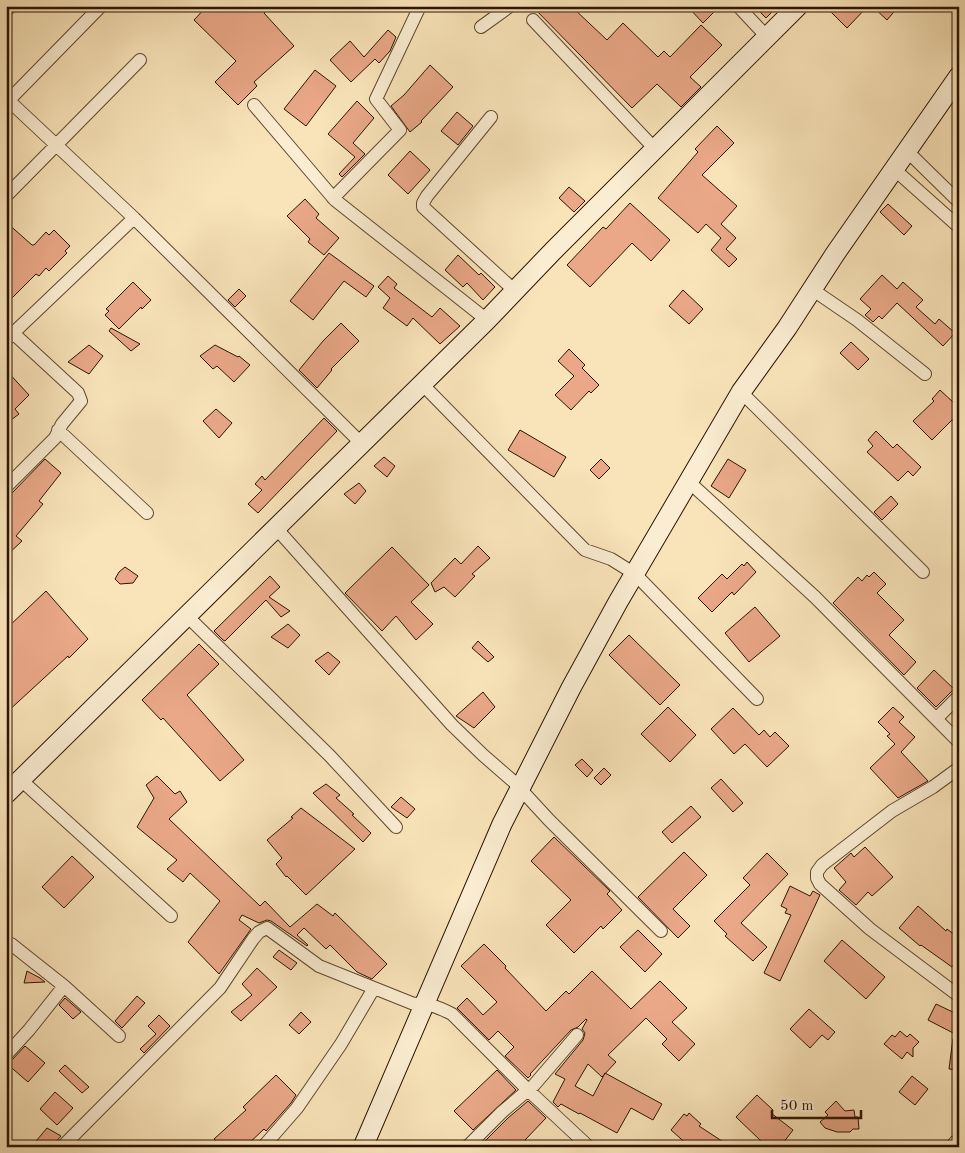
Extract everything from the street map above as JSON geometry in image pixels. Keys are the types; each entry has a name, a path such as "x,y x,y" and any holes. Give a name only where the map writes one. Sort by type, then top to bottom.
{"street":[{"path":"6,11 11,6"},
{"path":"101,6 8,99 134,218 362,443"},
{"path":"333,198 400,130 376,99 420,6"},
{"path":"481,27 510,6"},
{"path":"738,6 767,37"},
{"path":"171,916 11,788 487,320 514,290 798,6"},
{"path":"533,20 655,149"},
{"path":"6,196 140,60"},
{"path":"363,1147 502,824 576,680 688,481 741,392 959,76"},
{"path":"254,105 333,198 487,320"},
{"path":"491,117 427,196 423,207 514,290"},
{"path":"907,151 959,202"},
{"path":"894,169 959,227"},
{"path":"6,487 55,438 64,421 80,404 80,396 10,336 134,218"},
{"path":"813,290 857,320 924,374"},
{"path":"422,384 585,550 611,559 635,574 757,699"},
{"path":"741,392 924,572"},
{"path":"58,430 147,513"},
{"path":"688,481 815,597 959,742"},
{"path":"276,528 452,725 521,788 575,846 661,931"},
{"path":"187,616 330,756 396,827"},
{"path":"936,719 959,696"},
{"path":"959,768 932,788 892,811 822,865 817,872 820,884 870,929 959,996"},
{"path":"62,1147 220,988 253,939 264,929 271,930 318,966 414,1004 426,1002 452,1014 528,1090 590,1147"},
{"path":"6,950 11,944 64,986 119,1036"},
{"path":"6,1055 29,1030 64,986"},
{"path":"263,1147 297,1108 340,1044 374,988"},
{"path":"467,1147 502,1112 528,1090 577,1036"}],"building":[{"path":"207,6 271,6 264,13 294,46 254,82 257,86 238,105 215,82 236,61 194,20"},
{"path":"532,6 571,6 607,40 623,23 658,57 664,51 670,57 701,25 722,45 690,77 701,87 681,107 657,84 632,108"},
{"path":"687,6 720,6 703,23"},
{"path":"754,6 778,6 766,18"},
{"path":"825,6 868,6 847,28"},
{"path":"872,6 899,6 887,20"},
{"path":"388,30 396,37 390,51 379,63 375,59 351,82 330,60 350,41 364,57"},
{"path":"430,65 453,87 422,122 410,132 391,106 404,95"},
{"path":"315,70 336,86 306,126 284,109"},
{"path":"357,101 374,118 353,143 365,154 342,177 339,174 355,157 328,134"},
{"path":"457,112 473,126 458,145 441,131"},
{"path":"717,126 734,143 702,175 737,206 721,224 736,238 726,249 737,259 729,267 711,250 721,238 706,224 698,233 658,198 698,152 695,149"},
{"path":"410,151 430,170 408,194 388,175"},
{"path":"569,187 585,201 574,212 559,198"},
{"path":"305,199 319,214 316,218 339,238 324,255 308,242 310,239 287,216"},
{"path":"630,203 670,240 651,261 632,243 590,287 567,265 603,227 606,229"},
{"path":"888,204 912,226 904,235 880,212"},
{"path":"6,222 32,245 46,232 49,235 54,230 70,246 65,251 67,253 49,271 46,268 39,276 36,274 6,304"},
{"path":"329,253 374,286 366,297 344,281 313,320 290,301"},
{"path":"458,255 495,287 483,300 467,283 463,287 445,270"},
{"path":"882,275 897,289 903,282 923,300 916,307 935,324 939,319 955,333 943,346 897,303 882,319 879,316 873,322 865,315 871,309 860,299"},
{"path":"388,276 397,284 394,288 432,317 440,308 460,326 440,344 413,318 407,326 383,308 390,298 378,287"},
{"path":"133,282 151,300 142,309 141,307 119,329 105,315 109,311 106,309"},
{"path":"239,289 246,296 235,307 228,300"},
{"path":"683,290 703,309 689,324 669,306"},
{"path":"341,323 359,341 331,369 317,388 299,370"},
{"path":"111,328 140,344 131,351 109,331"},
{"path":"851,342 869,359 858,370 840,353"},
{"path":"89,345 103,356 89,374 68,362"},
{"path":"215,345 239,356 250,365 234,382 217,366 213,369 200,356"},
{"path":"569,349 585,365 582,368 599,385 591,393 589,391 571,410 555,395 574,376 558,361"},
{"path":"6,370 29,395 15,409 19,414 11,420 8,416 6,418"},
{"path":"940,390 959,410 959,426 952,420 932,440 913,421 934,401 932,399"},
{"path":"216,409 232,423 219,438 203,421"},
{"path":"324,418 337,431 258,513 248,504 262,490 255,484 262,476 265,480"},
{"path":"520,430 566,457 554,477 508,450"},
{"path":"876,431 893,448 897,444 921,467 913,476 908,471 898,481 867,452 873,446 868,440"},
{"path":"384,457 395,466 387,477 374,466"},
{"path":"45,459 61,473 39,501 43,504 16,536 22,541 6,556 6,495 12,493"},
{"path":"601,459 610,468 599,479 590,470"},
{"path":"728,459 746,470 729,498 711,486"},
{"path":"359,483 366,491 355,504 344,494"},
{"path":"891,496 898,504 882,520 874,512"},
{"path":"478,546 490,558 472,574 475,576 455,597 444,587 435,592 431,583 455,558 461,564"},
{"path":"392,547 429,585 411,602 433,624 416,640 396,616 382,631 345,593"},
{"path":"747,562 756,572 734,595 732,592 712,612 698,598 722,574 727,579 742,564 744,566"},
{"path":"125,567 138,576 133,583 120,584 115,579"},
{"path":"874,572 886,584 877,593 904,620 889,635 916,662 904,675 833,603 858,577 862,581 867,575 869,577"},
{"path":"270,576 280,587 269,597 290,611 281,617 266,600 225,641 223,640 214,631"},
{"path":"46,591 88,639 6,713 6,629"},
{"path":"755,607 780,636 749,662 725,633"},
{"path":"288,624 300,635 288,648 271,637"},
{"path":"629,635 680,685 660,705 609,655"},
{"path":"478,641 494,657 488,662 472,648"},
{"path":"199,644 219,664 187,695 244,760 220,781 163,718 161,720 142,700"},
{"path":"328,652 340,662 329,675 315,661"},
{"path":"934,670 954,689 936,707 917,688"},
{"path":"483,692 495,707 474,728 456,716"},
{"path":"668,707 696,735 670,762 641,734"},
{"path":"893,707 904,717 899,722 915,737 901,752 928,781 898,798 870,768 895,744 887,736 890,734 878,722"},
{"path":"733,708 759,735 764,730 770,737 775,732 789,746 767,767 745,744 734,754 711,729"},
{"path":"582,759 593,770 587,777 575,765"},
{"path":"604,768 611,775 601,785 594,778"},
{"path":"157,776 175,794 180,791 187,802 169,819 260,906 265,901 290,927 317,904 333,916 335,913 387,964 372,979 357,972 330,945 326,949 304,928 297,935 307,946 271,921 267,920 259,923 242,915 239,920 251,929 219,974 188,942 220,901 190,873 183,882 167,869 177,860 137,827 154,798 146,785"},
{"path":"721,779 743,803 733,812 711,788"},
{"path":"326,784 340,795 336,798 371,833 363,842 313,793"},
{"path":"401,797 415,809 407,818 391,807"},
{"path":"691,806 701,817 672,843 662,832"},
{"path":"301,808 355,849 306,895 286,877 276,864 282,858 267,840 293,818 291,817"},
{"path":"554,837 610,891 607,894 622,910 603,929 601,926 574,953 546,925 571,900 531,861"},
{"path":"865,847 893,877 872,896 868,892 856,905 839,890 846,882 834,868 851,853 854,857"},
{"path":"684,852 707,875 673,909 690,926 678,938 638,897"},
{"path":"767,853 788,874 741,923 767,947 753,961 725,936 727,934 714,921 750,885 743,878"},
{"path":"72,856 94,877 64,908 42,887"},
{"path":"790,886 810,896 813,891 820,895 780,981 764,973 791,915 785,913 787,909 781,906"},
{"path":"918,906 946,931 947,929 959,938 959,957 952,967 920,946 899,928"},
{"path":"638,930 662,954 645,972 620,947"},
{"path":"842,940 885,977 866,999 824,961"},
{"path":"484,944 546,1011 566,991 569,994 592,971 631,1009 660,981 687,1008 672,1022 695,1044 679,1061 662,1044 667,1039 646,1018 608,1055 616,1062 605,1073 662,1104 653,1120 631,1108 617,1133 561,1104 558,1107 553,1102 565,1079 555,1074 583,1040 585,1033 582,1029 586,1019 578,1027 571,1030 528,1078 505,1056 514,1047 498,1031 489,1040 457,1008 467,998 483,1015 497,1002 461,966","holes":["588,1064 602,1077 604,1075 593,1096 575,1086"]},
{"path":"279,950 297,963 291,970 273,957"},
{"path":"257,968 277,987 241,1021 231,1012 252,995 242,984"},
{"path":"27,971 40,978 45,982 24,983"},
{"path":"137,996 145,1003 122,1028 115,1021"},
{"path":"65,998 81,1012 73,1019 59,1005"},
{"path":"936,1004 959,1015 959,1036 928,1020"},
{"path":"809,1009 835,1032 828,1040 822,1035 810,1048 790,1029"},
{"path":"301,1012 311,1022 299,1034 289,1025"},
{"path":"159,1015 170,1026 144,1053 140,1049 156,1034 148,1026"},
{"path":"900,1031 907,1037 910,1034 919,1042 913,1048 913,1057 907,1052 902,1059 884,1044 892,1035 895,1037"},
{"path":"953,1038 959,1038 959,1070 949,1069"},
{"path":"25,1046 45,1063 28,1082 6,1063 12,1060"},
{"path":"65,1065 89,1087 82,1093 59,1071"},
{"path":"497,1070 516,1090 473,1130 454,1111"},
{"path":"276,1075 296,1095 291,1103 266,1131 264,1129 245,1147 221,1147 214,1139 246,1110 243,1107"},
{"path":"912,1076 928,1089 915,1105 899,1092"},
{"path":"55,1092 73,1108 57,1125 40,1109"},
{"path":"757,1095 773,1110 771,1113 793,1130 780,1147 757,1147 761,1141 736,1117"},
{"path":"528,1101 546,1118 525,1140 532,1147 489,1147 484,1142"},
{"path":"836,1101 845,1111 854,1110 855,1117 858,1117 859,1129 853,1129 850,1132 837,1132 825,1128 820,1122 828,1115 825,1112"},
{"path":"689,1113 701,1124 699,1126 731,1147 690,1147 671,1130 684,1114 687,1116"},
{"path":"47,1128 61,1136 51,1147 31,1147"}]}
